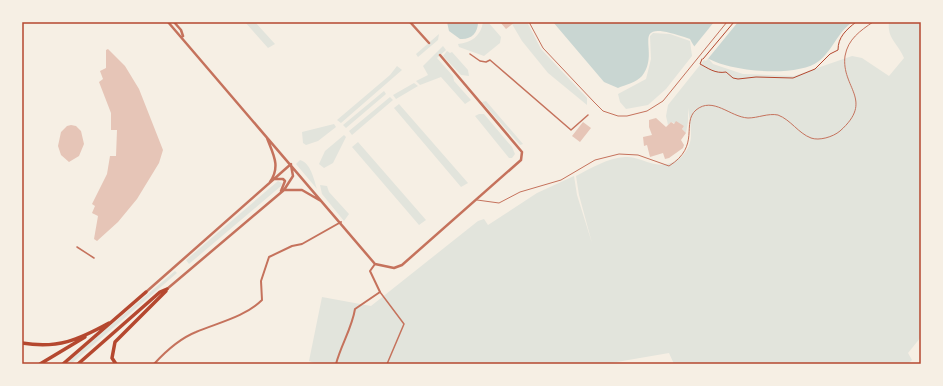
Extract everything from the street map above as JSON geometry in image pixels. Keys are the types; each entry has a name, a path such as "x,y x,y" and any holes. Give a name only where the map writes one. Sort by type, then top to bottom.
{"highway":[{"path":"78,364 160,292 167,289"},
{"path":"116,364 112,358 115,342 167,289"},
{"path":"63,364 146,292"},
{"path":"40,364 61,353 115,319"},
{"path":"22,343 42,346 65,343 93,332"}],"street":[{"path":"168,22 183,37 326,204 375,264 394,268 402,264 521,160 522,152 440,55"},
{"path":"174,22 181,30 183,37"},
{"path":"410,22 429,43"},
{"path":"470,54 480,61 486,62 490,60 571,130 588,115"},
{"path":"265,188 277,168 276,159 267,136"},
{"path":"146,292 291,164"},
{"path":"167,289 284,190 290,183 293,176 291,164"},
{"path":"274,179 283,179 285,181 279,195"},
{"path":"284,190 302,190 310,193 326,204"},
{"path":"154,364 166,353 194,333 235,317 258,305 262,300 261,281 269,257 292,246 302,244 341,222"},
{"path":"77,247 94,258"},
{"path":"375,264 370,271 380,292 404,324 387,364"},
{"path":"336,364 345,338 351,327 355,309 380,292"}],"lane":[{"path":"529,22 543,48 594,102 603,110 618,116 635,115 656,107 663,101 727,22"},
{"path":"475,200 499,202 520,192 561,180 595,160 618,154 629,153 638,155 669,166 679,160 685,152 688,143 690,120 693,112 707,105 722,108 740,117 748,118 778,115 812,138 820,138 837,134 848,124 855,112 856,105 854,91 845,65 848,46 857,33 873,22"}],"path":[{"path":"734,22 700,64 705,69 719,73 726,72 733,78 738,79 756,77 793,78 815,69 830,54 838,50 838,42 843,34 856,22"}],"shaded area":[{"path":"245,22 255,22 275,44 268,48"},
{"path":"447,22 478,22 478,26 471,37 460,39 449,31"},
{"path":"483,22 488,22 501,37 500,43 484,56 459,47 458,44 467,42 478,35"},
{"path":"515,22 527,22 541,49 587,98 587,105 548,73 522,41 512,24"},
{"path":"553,22 853,22 843,30 828,52 819,61 796,70 780,71 746,69 716,62 701,54 690,39 657,31 650,33 648,39 649,56 647,66 642,76 634,82 618,88 604,82"},
{"path":"889,22 921,22 921,337 908,353 912,360 908,364 674,364 669,353 605,364 317,364 309,361 322,297 371,306 478,221 484,219 488,225 537,193 574,176 577,195 592,243 579,195 576,176 612,159 632,157 662,165 669,164 680,158 685,153 691,140 691,127 688,108 686,133 682,129 684,126 671,122 668,125 666,116 668,105 704,60 706,61 708,58 713,64 743,74 794,76 852,56 862,58 889,76 904,58 891,37"},
{"path":"653,33 670,34 690,41 692,56 666,89 648,105 626,109 620,102 618,94 646,79 651,59 650,36"},
{"path":"439,34 438,40 418,57 416,54"},
{"path":"443,46 446,50 437,58 453,76 454,81 471,100 465,104 441,77 420,85 416,81 428,75 423,66"},
{"path":"447,51 450,53 452,52 468,70 469,76 461,75 443,56"},
{"path":"397,66 402,70 341,123 337,120 390,75"},
{"path":"414,83 418,86 396,99 393,95"},
{"path":"384,91 386,94 346,128 343,125"},
{"path":"390,97 393,100 352,135 349,131"},
{"path":"486,101 523,144 520,145 482,102"},
{"path":"399,104 468,183 461,187 394,108"},
{"path":"484,114 512,147 515,154 512,158 509,158 475,116"},
{"path":"334,124 336,127 318,141 306,145 303,143 302,132"},
{"path":"344,135 346,137 333,163 324,168 319,164 325,151"},
{"path":"358,142 426,220 419,225 352,147"},
{"path":"300,160 309,168 317,189 296,164"},
{"path":"278,181 282,183 281,186 189,264 186,260"},
{"path":"320,185 327,186 329,192 349,214 344,221 322,194"},
{"path":"175,271 177,273 71,364 65,364"}],"pier":[{"path":"714,22 738,22 707,60 693,48"}],"building":[{"path":"500,22 515,22 506,29"},
{"path":"108,49 125,66 139,89 163,150 159,163 137,199 118,222 97,241 94,239 98,216 92,213 95,206 92,204 107,174 110,156 116,156 117,130 111,130 111,113 99,82 103,79 100,71 106,68 106,50"},
{"path":"656,118 666,127 671,122 674,124 676,121 684,126 682,129 686,133 681,140 684,145 683,148 669,158 665,159 663,153 650,157 647,145 644,146 643,137 652,135 649,127 649,120"},
{"path":"583,122 591,128 580,142 572,136"},
{"path":"67,126 76,126 81,131 84,144 79,156 69,162 61,155 58,146 61,132"}]}
